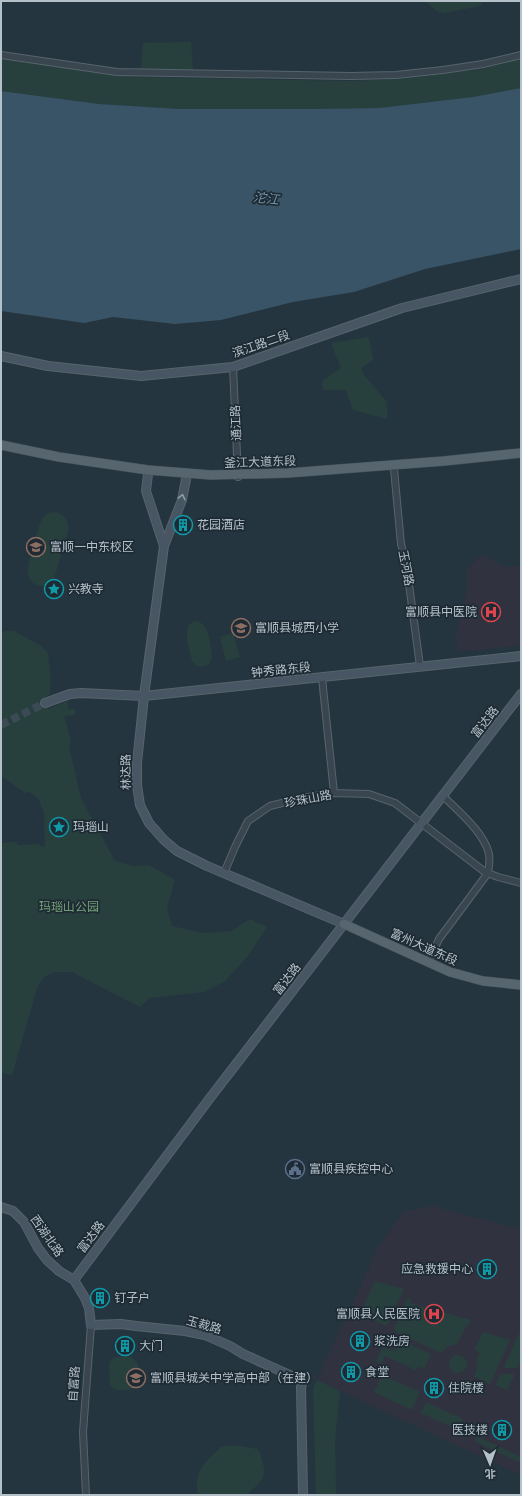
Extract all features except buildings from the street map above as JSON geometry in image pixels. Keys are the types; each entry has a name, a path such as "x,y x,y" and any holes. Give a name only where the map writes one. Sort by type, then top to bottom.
{"main road":[{"name":"滨江路二段","path":"1,356 48,366 141,376 233,367 402,308 521,279"},
{"name":"釜江大道东段","path":"1,445 59,457 186,476"},
{"name":"釜江大道东段","path":"1,449 64,462 148,474 288,478 521,459"},
{"name":"釜江大道东段","path":"238,477 521,454"},
{"path":"148,474 146,491 164,546"},
{"path":"164,546 182,500 186,476"},
{"name":"林达路","path":"164,546 144,696 137,763 137,785 140,805 149,823 164,840 177,851 224,873 344,924"},
{"name":"钟秀路东段","path":"45,703 70,694 81,693 144,696 521,656"},
{"name":"富达路","path":"74,1280 210,1098 521,694"},
{"name":"富州大道东段","path":"344,924 450,972 484,981 521,985"},
{"name":"西湖北路","path":"1,1207 13,1211 24,1222 38,1248 47,1260 59,1271 74,1280"},
{"name":"自富路","path":"74,1280 89,1308 91,1325"},
{"name":"玉裁路","path":"91,1325 128,1325 185,1331 204,1335 303,1381"},
{"path":"303,1381 301,1387 303,1495"},
{"path":"303,1381 305,1386 308,1495"}],"street":[{"path":"1,56 117,72 351,76 396,75 443,70 483,64 521,55"},
{"name":"通江路","path":"233,367 238,477"},
{"name":"玉河路","path":"394,469 401,544 406,562 420,666"},
{"path":"322,678 334,793"},
{"name":"珍珠山路","path":"224,873 234,847 248,821 270,806 302,798 334,793 369,794 395,803 488,873 521,883"},
{"path":"428,962 439,939 488,873 489,854 482,838 465,817 443,796"},
{"name":"自富路","path":"86,1495 83,1432 91,1325"}],"shaded area":[{"name":"富顺县中医院","path":"481,555 506,567 521,566 521,645 458,652 456,637 467,587 467,569"},
{"name":"富顺县人民医院","path":"433,1206 521,1230 521,1475 317,1380 378,1248 403,1212"}],"green space":[{"path":"425,1 483,1 480,6 444,13 435,10"},
{"path":"191,42 193,70 141,70 143,43"},
{"path":"1,59 137,77 352,81 399,79 482,69 521,59 521,88 473,97 379,108 180,109 99,104 1,91"},
{"path":"369,337 373,360 361,368 364,375 387,402 387,419 353,410 346,390 323,390 322,381 341,368 331,343"},
{"path":"52,512 59,513 66,519 68,530 54,579 47,585 39,586 33,583 29,577 29,563 42,519 46,514"},
{"path":"195,621 204,625 210,641 212,657 209,664 200,667 192,661 187,638 188,628 190,624"},
{"name":"玛瑙山公园","path":"5,631 14,631 41,646 48,653 50,694 43,698 48,709 68,701 68,709 75,709 75,715 64,716 71,741 69,746 81,798 115,861 133,866 149,865 175,880 167,907 172,926 203,933 231,931 250,919 267,927 248,956 225,981 204,992 150,998 140,1007 72,972 54,972 43,978 37,988 12,1075 1,1073 1,843 17,842 17,845 39,844 41,847 45,846 44,812 38,798 29,792 25,793 1,776 1,634"},
{"path":"233,633 240,657 226,661 220,637"},
{"path":"375,1281 404,1289 387,1326 360,1314"},
{"path":"407,1299 411,1299 410,1303 471,1320 457,1344 447,1347 441,1353 395,1332 394,1328"},
{"path":"521,1330 521,1362 516,1368 506,1368 504,1366"},
{"path":"483,1332 510,1340 490,1384 474,1377 479,1353 475,1348"},
{"path":"391,1336 431,1354 424,1369 418,1366 416,1370 385,1356 381,1364 376,1361 383,1347 395,1351 397,1346 386,1340 387,1337"},
{"path":"454,1355 462,1355 467,1360 465,1371 462,1373 454,1373 449,1368 449,1360"},
{"path":"118,1357 131,1357 137,1362 139,1368 139,1378 134,1388 128,1390 118,1390 110,1385 109,1363 112,1359"},
{"path":"513,1374 514,1376 507,1390 496,1385 500,1375"},
{"path":"382,1375 420,1392 412,1410 374,1392"},
{"path":"317,1380 340,1391 335,1440 336,1495 316,1495 313,1388"},
{"path":"426,1402 463,1419 458,1430 421,1413"},
{"path":"476,1436 521,1457 521,1463 476,1442"},
{"path":"222,1446 239,1446 258,1449 263,1465 264,1475 259,1483 247,1495 198,1495 197,1479 199,1473 206,1462"}],"water":[{"name":"沱江","path":"521,88 521,249 425,269 354,292 293,302 221,320 175,324 113,317 84,323 1,311 1,91 99,104 180,109 313,109 379,108 473,97"}],"tunnel":[{"path":"1,725 45,703"}],"place":[{"name":"花园酒店","path":"183,525"},
{"name":"富顺一中东校区","path":"36,547"},
{"name":"兴教寺","path":"54,589"},
{"name":"富顺县中医院","path":"491,612"},
{"name":"富顺县城西小学","path":"241,628"},
{"name":"玛瑙山","path":"59,827"},
{"name":"富顺县疾控中心","path":"295,1169"},
{"name":"应急救援中心","path":"487,1269"},
{"name":"钉子户","path":"100,1298"},
{"name":"富顺县人民医院","path":"434,1314"},
{"name":"浆洗房","path":"360,1341"},
{"name":"大门","path":"125,1346"},
{"name":"食堂","path":"351,1372"},
{"name":"富顺县城关中学高中部（在建）","path":"136,1378"},
{"name":"住院楼","path":"434,1388"},
{"name":"医技楼","path":"502,1430"}]}
